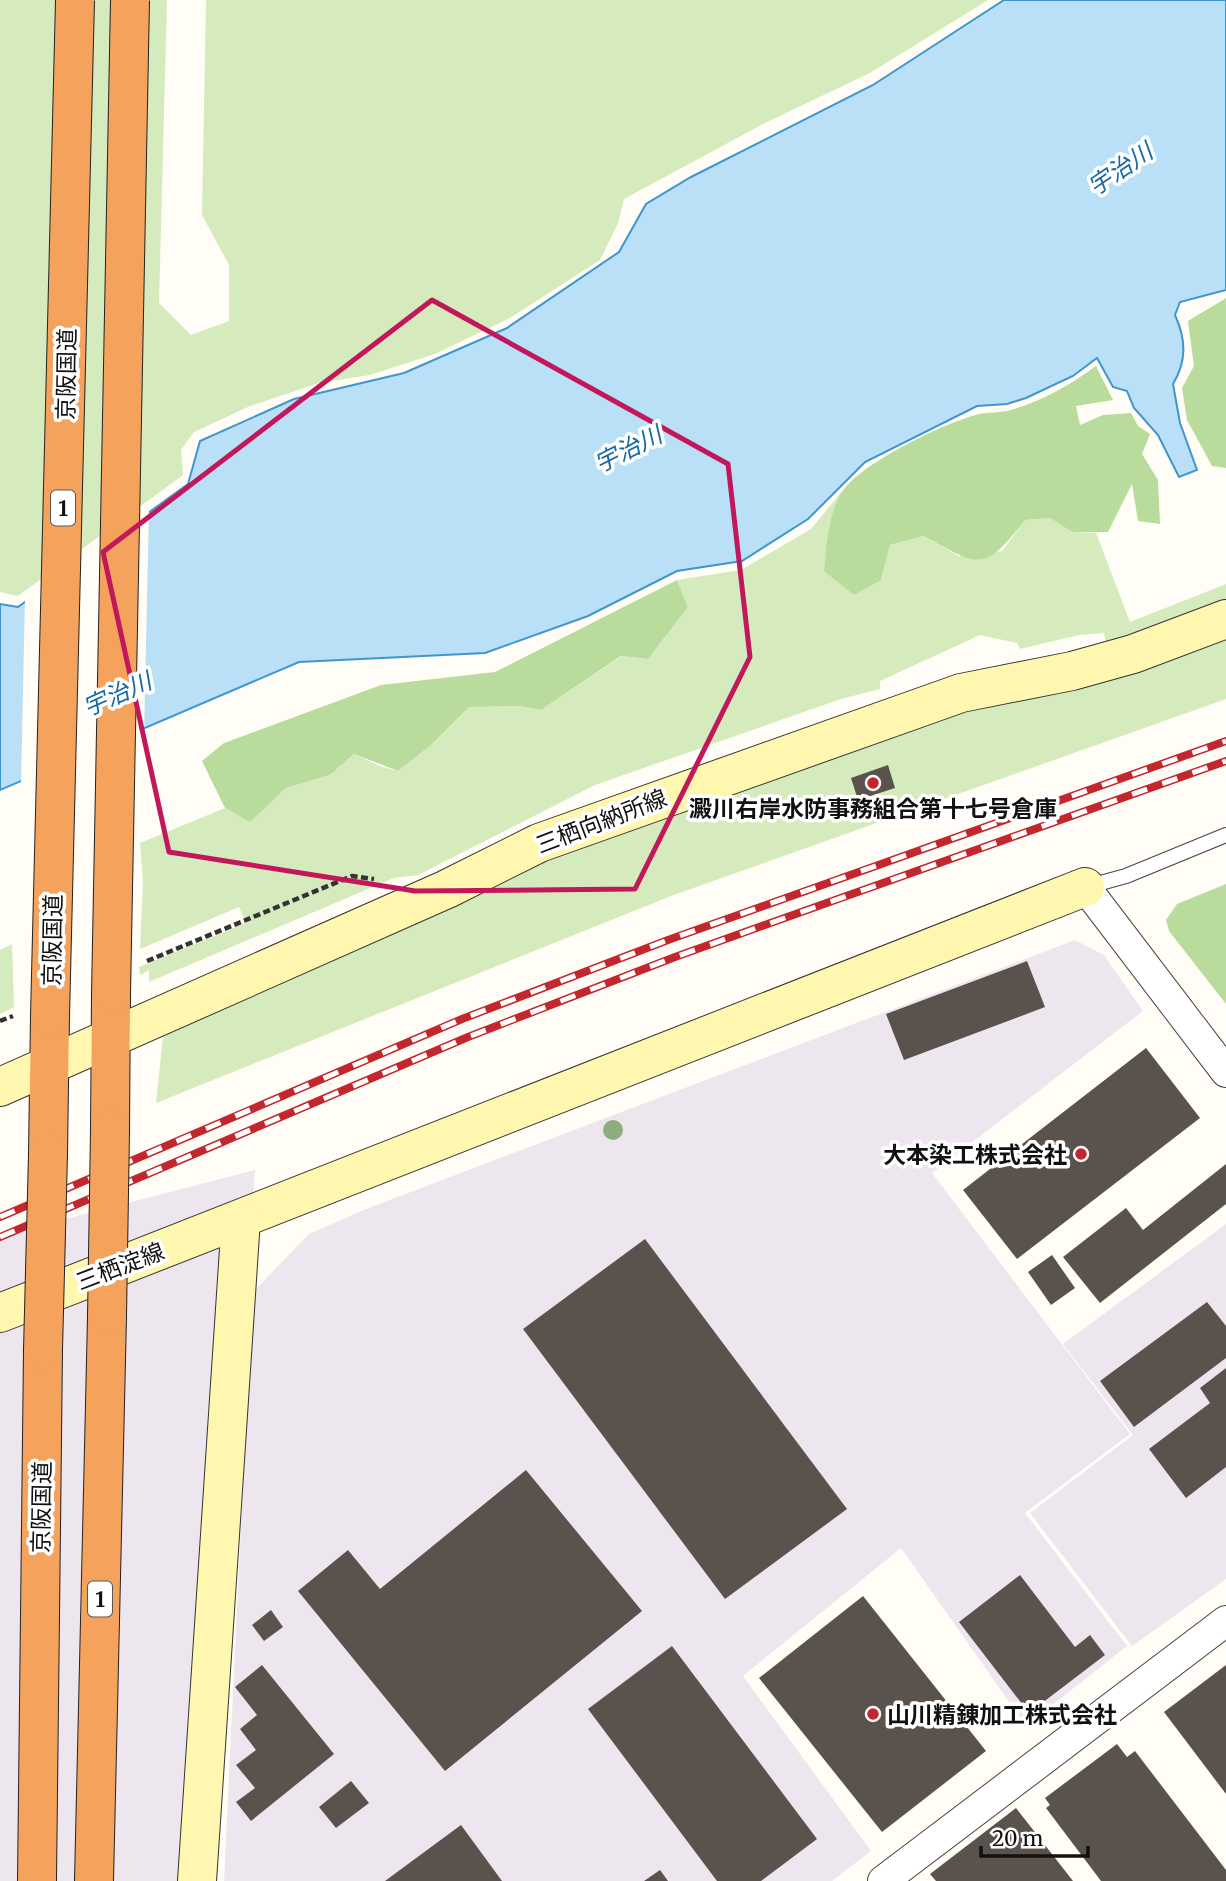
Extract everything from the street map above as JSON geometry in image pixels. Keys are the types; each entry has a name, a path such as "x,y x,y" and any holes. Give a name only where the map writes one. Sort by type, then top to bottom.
{"highway":[{"name":"京阪国道","path":"37,1881 48,1066 38,1014 75,0"},
{"name":"1","path":"94,1881 107,1317 130,0"}],"street":[{"name":"三栖向納所線","path":"0,1087 447,889 539,844 961,693 1072,671 1133,654 1226,619"},
{"path":"1084,887 1226,1072"},
{"name":"三栖淀線","path":"0,1313 1084,887"},
{"path":"197,1881 241,1219"},
{"path":"883,1881 1226,1621"}],"lane":[{"path":"1084,887 1126,876 1226,835"}],"path":[{"path":"138,964 352,876 379,880"},
{"path":"0,1021 38,1014"}],"highlighted area":[{"path":"432,300 728,464 750,657 635,889 415,891 169,852 103,552"}],"shaded area":[{"path":"1075,940 1104,955 1143,1011 932,1173 1130,1434 1025,1513 1127,1646 1026,1726 901,1548 743,1676 871,1851 832,1881 224,1881 252,1293 309,1234 366,1209"},
{"path":"255,1170 209,1881 0,1881 0,1236"},
{"path":"1226,1224 1226,1579 1132,1646 1030,1513 1133,1435 1063,1344"}],"green space":[{"path":"0,0 167,0 159,303 191,335 229,321 229,265 202,215 206,0 988,0 870,73 767,122 624,199 618,223 600,260 510,318 435,354 370,375 319,383 250,406 194,432 181,450 183,475 18,596 0,592"},
{"path":"1226,298 1226,468 1212,466 1187,420 1182,388 1194,366 1188,321"},
{"path":"1096,366 1113,400 1076,406 1080,425 1103,415 1131,413 1138,426 1150,434 1142,454 1158,480 1160,524 1138,521 1132,484 1108,532 1072,532 1050,518 1025,520 999,550 980,560 957,554 923,536 890,545 881,580 854,595 824,571 829,528 835,507 844,489 869,467 907,444 946,426 979,414 1011,410 1045,397"},
{"path":"843,490 829,526 881,580 890,545 923,536 959,556 1002,551 1025,520 1050,518 1072,532 1096,533 1130,622 1226,584 1226,605 1106,645 1104,633 1079,635 1020,649 1017,643 980,635 880,681 880,689 841,699 595,785 418,875 394,878 149,982 149,970 140,975 139,967 246,923 239,907 140,949 143,882 140,843 225,808 250,821 286,788 330,775 354,754 398,771 431,745 469,707 519,706 541,710 622,656 648,659 688,607 677,580 741,570 811,529"},
{"path":"677,580 688,607 648,659 621,656 541,710 519,706 469,707 431,745 398,771 354,754 330,775 286,788 250,822 225,808 202,761 224,743 381,685 495,672"},
{"path":"1226,636 1226,699 671,896 156,1103 163,1036 580,846 986,703"},
{"path":"1226,884 1226,1004 1169,931 1166,920 1177,904"},
{"path":"12,944 14,1007 0,1014 0,950"}],"water":[{"name":"宇治川","path":"1004,0 1226,0 1226,290 1180,302 1175,315 1183,341 1183,358 1173,384 1180,423 1197,470 1179,477 1158,435 1134,408 1127,391 1113,387 1097,358 1073,376 1026,398 1007,404 977,406 865,462 808,519 742,561 677,571 588,616 485,653 299,662 0,790 0,604 18,607 188,484 200,441 294,399 404,373 507,328 619,252 646,204 691,177 873,85"}],"pier":[{"path":"149,508 144,732 21,785 25,597"}],"building":[{"name":"澱川右岸水防事務組合第十七号倉庫","path":"888,765 895,788 858,800 851,778"},
{"path":"1027,961 1045,1007 904,1060 886,1014"},
{"name":"大本染工株式会社","path":"1146,1048 1200,1118 1017,1259 963,1190"},
{"path":"1226,1164 1226,1204 1100,1303 1063,1257 1126,1208 1143,1230"},
{"path":"645,1239 847,1509 725,1599 523,1329"},
{"path":"1052,1255 1075,1288 1051,1305 1028,1272"},
{"path":"1207,1302 1226,1326 1226,1358 1134,1427 1100,1381"},
{"path":"1226,1368 1226,1467 1186,1498 1149,1449 1210,1403 1200,1388"},
{"path":"526,1470 642,1611 445,1771 298,1591 348,1550 380,1589"},
{"path":"1020,1575 1075,1647 1090,1635 1105,1655 1029,1713 959,1622"},
{"name":"山川精錬加工株式会社","path":"863,1596 986,1751 882,1832 759,1678"},
{"path":"271,1610 283,1627 264,1641 252,1625"},
{"path":"672,1646 817,1839 761,1881 717,1881 588,1709"},
{"path":"262,1665 334,1754 251,1821 236,1802 255,1788 236,1765 256,1750 240,1729 257,1715 235,1687"},
{"path":"1226,1665 1226,1794 1164,1712"},
{"path":"1117,1744 1127,1757 1135,1751 1226,1870 1226,1881 1101,1881 1046,1808 1050,1805 1045,1798"},
{"path":"351,1781 369,1803 336,1828 319,1807"},
{"path":"1016,1808 1073,1881 936,1881 930,1874"},
{"path":"461,1825 502,1881 385,1881"},
{"path":"660,1870 668,1881 644,1881"}],"railway":[{"path":"0,1217 462,1019 668,940 1226,741"},
{"path":"0,1237 468,1037 675,957 1226,761"}],"place":[{"name":"澱川右岸水防事務組合第十七号倉庫","path":"873,783"},
{"name":"大本染工株式会社","path":"1081,1154"},
{"name":"山川精錬加工株式会社","path":"873,1714"}]}
